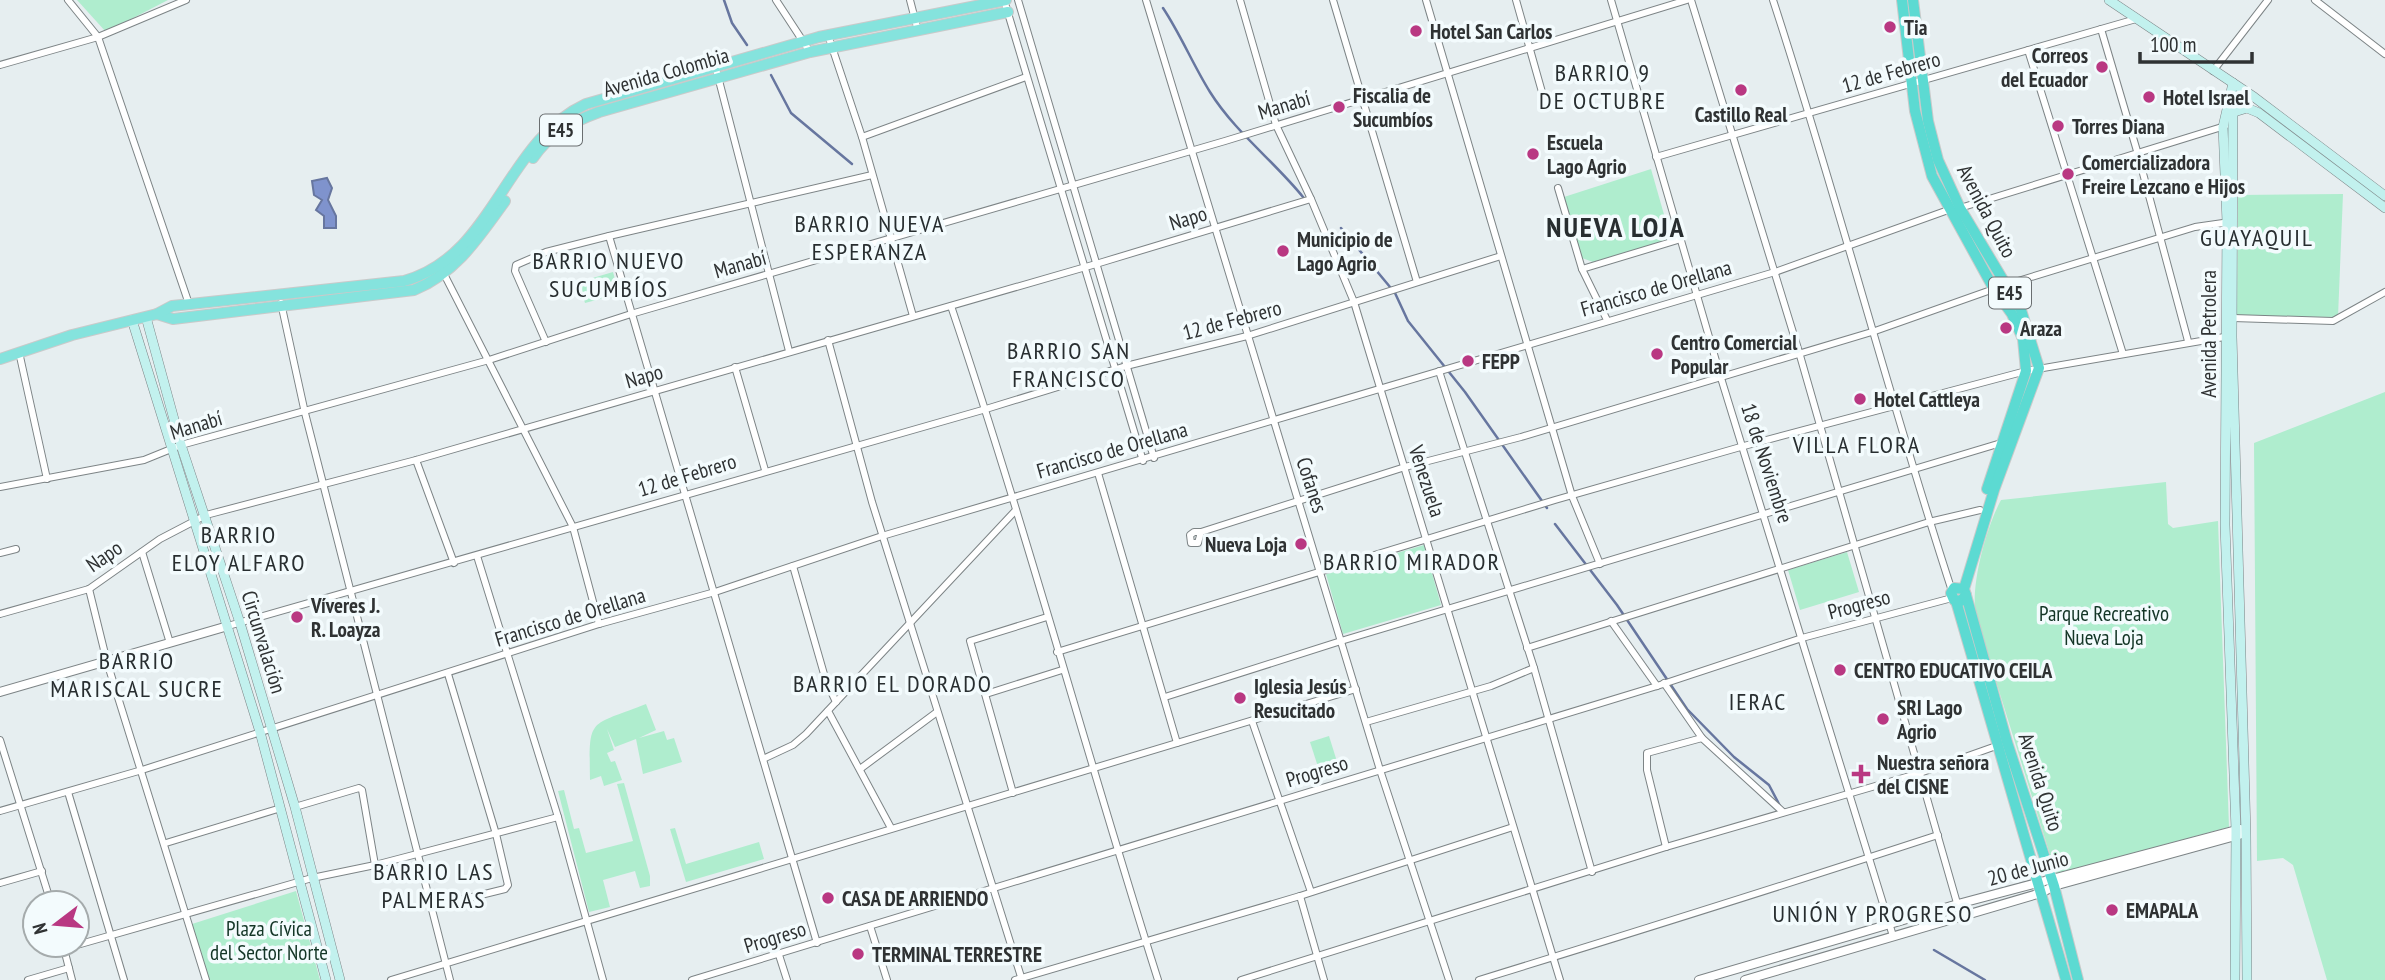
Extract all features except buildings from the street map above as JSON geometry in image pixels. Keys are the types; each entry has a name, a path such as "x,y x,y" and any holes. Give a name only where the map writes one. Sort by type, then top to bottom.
{"highway":[{"name":"Avenida Quito","path":"1902,0 1917,81 1938,160 1955,209 2000,287 2023,339 2026,371 2006,444 1958,593"},
{"name":"Avenida Quito","path":"1913,0 1917,81"},
{"name":"Avenida Quito","path":"2000,287 2021,310 2039,368 1980,510 1958,593 2066,980"},
{"name":"Avenida Quito","path":"2002,744 2053,883 2078,980"}],"main road":[{"name":"Avenida Colombia","path":"717,71 828,35 1005,0"},
{"path":"2109,0 2233,83 2385,196"},
{"name":"Avenida Colombia","path":"151,316 191,316 281,299 404,281 442,270 468,240 538,139 568,112 586,104 717,71 1008,12"},
{"name":"Avenida Petrolera","path":"2233,83 2225,525 2247,980"},
{"name":"Avenida Petrolera","path":"2228,336 2233,318 2231,221 2222,127 2233,83"},
{"path":"2234,112 2247,108 2259,113 2385,208"},
{"name":"Avenida Colombia","path":"0,359 151,316 173,306 281,299"},
{"name":"Circunvalación","path":"151,316 181,445 206,515 272,728 340,980"},
{"name":"Circunvalación","path":"132,320 260,732 326,980"},
{"name":"Avenida Petrolera","path":"2235,980 2241,832"}],"street":[{"path":"68,0 98,37 191,316"},
{"path":"0,65 98,37 186,0"},
{"path":"776,0 806,41 810,52"},
{"path":"910,0 918,31"},
{"path":"1005,0 1143,461"},
{"path":"1018,0 1154,458"},
{"name":"Cofanes","path":"1146,0 1380,770 1449,980"},
{"name":"Venezuela","path":"1240,0 1276,125 1311,199 1354,302 1560,980"},
{"path":"1333,0 1418,282 1501,256"},
{"path":"1426,0 1572,496 1600,564"},
{"path":"1516,0 1542,92"},
{"name":"18 de Noviembre","path":"1611,0 1721,378 1765,513 1893,936"},
{"path":"1689,0 1734,135 1799,352 1852,546 1961,917"},
{"name":"Manabí","path":"0,487 144,460 172,451 181,445 305,413 489,360 631,314 1225,141 1689,0"},
{"path":"1773,0 1811,114 1912,468 1929,522 1958,593"},
{"path":"2213,71 2268,0"},
{"path":"2315,0 2385,54"},
{"name":"12 de Febrero","path":"1656,157 2136,19"},
{"path":"2101,29 2188,341"},
{"path":"828,35 862,137 913,316"},
{"path":"2028,50 2123,354"},
{"path":"717,71 789,351"},
{"path":"862,137 1026,77"},
{"name":"Francisco de Orellana","path":"0,811 142,770 598,624 715,593 882,536 1154,458 1272,420 1775,272 1955,209 2234,123"},
{"path":"546,342 515,271 516,265 546,252 872,175"},
{"path":"1558,188 1582,269 1607,320"},
{"name":"Napo","path":"0,614 89,589 105,574 160,539 196,523 206,515 416,460 1084,268 1311,199"},
{"path":"1201,532 1405,467 1521,437 1875,331 2000,287 2195,227 2231,221"},
{"path":"610,236 817,943"},
{"path":"1582,269 1681,239"},
{"path":"442,270 526,428 573,527 598,624"},
{"name":"12 de Febrero","path":"0,692 454,563 765,470 986,409 1126,366 1247,336 1418,282"},
{"path":"2233,318 2333,321 2385,292"},
{"path":"281,299 305,413 353,591 377,696 450,980"},
{"path":"951,306 986,409 1116,850 1158,980"},
{"path":"1057,652 1487,523 1555,500 1744,446 2039,368 2228,336"},
{"path":"828,340 882,536 995,888 1020,979 1300,896 1513,828"},
{"path":"19,352 47,479"},
{"path":"735,367 765,470"},
{"path":"1439,371 1528,648 1592,872"},
{"path":"1165,697 1912,468 2006,444"},
{"path":"416,460 454,563"},
{"path":"1098,472 1177,743"},
{"path":"1528,648 1929,522 1980,510"},
{"path":"763,759 793,745 828,712 1015,512"},
{"path":"0,553 16,549"},
{"path":"142,552 170,643"},
{"path":"477,556 558,817 603,980"},
{"path":"793,566 826,681 835,702"},
{"path":"89,589 107,662 166,843 206,980"},
{"name":"Progreso","path":"692,980 779,956 1116,850 1660,685 1802,638 1958,593"},
{"path":"1013,793 970,641 1047,617"},
{"path":"1611,621 1702,738 1783,812"},
{"path":"1366,722 1491,686 1534,668"},
{"path":"986,694 1062,670"},
{"path":"432,907 505,889 507,879 448,674"},
{"path":"391,980 1356,689"},
{"path":"828,712 891,828"},
{"path":"860,769 937,712"},
{"path":"1252,720 1311,892"},
{"path":"1666,847 1647,770 1647,753 1702,738"},
{"path":"0,740 47,889"},
{"path":"1241,980 1666,847 1920,773 2002,744"},
{"path":"295,807 362,790 375,865"},
{"path":"68,792 124,980"},
{"path":"166,843 281,808"},
{"path":"91,941 300,881 375,865 558,817"},
{"name":"20 de Junio","path":"1745,980 1961,917 2053,883 2241,832"},
{"path":"1479,980 1938,835"},
{"path":"0,883 42,871"},
{"name":"20 de Junio","path":"1699,980 1958,904 2040,889"},
{"path":"1300,896 1324,980"},
{"path":"870,926 887,980"},
{"path":"779,956 787,980"},
{"path":"67,959 72,980"},
{"path":"28,980 69,968"}],"green space":[{"path":"77,0 168,0 106,32"},
{"path":"1651,169 1671,239 1593,262 1582,258 1564,197"},
{"path":"2343,194 2338,317 2237,316 2238,195"},
{"path":"613,272 619,294 585,303 579,282"},
{"path":"2385,392 2385,980 2327,980 2293,865 2283,858 2257,861 2254,443"},
{"name":"Parque Recreativo Nueva Loja","path":"2166,482 2168,524 2173,528 2218,521 2229,827 2056,874 1976,617 1975,590 1985,541 2001,500"},
{"path":"1424,545 1441,605 1343,634 1326,574"},
{"path":"1847,552 1859,592 1800,610 1788,570"},
{"path":"646,704 656,730 639,738 664,731 667,740 674,738 682,762 643,774 636,739 615,747 607,729 614,750 607,753 611,762 615,761 622,780 604,786 601,776 590,780 590,744 596,727 603,721"},
{"path":"1329,736 1339,768 1320,773 1310,742"},
{"path":"624,783 650,876 650,886 640,888 635,871 603,880 610,907 589,912 558,791 564,790 574,829 579,828 586,853 633,841 617,784"},
{"path":"675,828 686,864 759,842 764,859 686,882 670,829"},
{"name":"Plaza Cívica del Sector Norte","path":"296,891 320,980 208,980 192,924"}],"water":[{"path":"327,178 332,188 328,200 336,216 336,228 324,228 324,216 316,210 322,200 314,195 312,181"}],"waterway":[{"path":"724,0 732,23 747,45"},
{"path":"1163,8 1220,107 1303,197"},
{"path":"771,75 791,113 852,164"},
{"path":"1341,228 1395,293 1408,321 1465,392 1547,508"},
{"path":"1555,524 1617,605 1687,709 1734,757 1769,785 1780,806"},
{"path":"1934,950 1985,980"}],"place":[{"name":"Tia","path":"1890,27"},
{"name":"Hotel San Carlos","path":"1416,31"},
{"name":"Correos del Ecuador","path":"2102,67"},
{"name":"Castillo Real","path":"1741,90"},
{"name":"Hotel Israel","path":"2149,97"},
{"name":"Fiscalia de Sucumbíos","path":"1339,107"},
{"name":"Torres Diana","path":"2058,126"},
{"name":"Escuela Lago Agrio","path":"1533,154"},
{"name":"Comercializadora Freire Lezcano e Hijos","path":"2068,174"},
{"name":"Municipio de Lago Agrio","path":"1283,251"},
{"name":"Araza","path":"2006,328"},
{"name":"Centro Comercial Popular","path":"1657,354"},
{"name":"FEPP","path":"1468,361"},
{"name":"Hotel Cattleya","path":"1860,399"},
{"name":"Nueva Loja","path":"1301,544"},
{"name":"Víveres J. R. Loayza","path":"297,617"},
{"name":"CENTRO EDUCATIVO CEILA","path":"1840,670"},
{"name":"Iglesia Jesús Resucitado","path":"1240,698"},
{"name":"SRI Lago Agrio","path":"1883,719"},
{"name":"Nuestra señora del CISNE","path":"1861,774"},
{"name":"CASA DE ARRIENDO","path":"828,898"},
{"name":"EMAPALA","path":"2112,910"},
{"name":"TERMINAL TERRESTRE","path":"858,954"}],"district":[{"name":"BARRIO 9 DE OCTUBRE","path":"1603,86"},
{"name":"NUEVA LOJA","path":"1616,226"},
{"name":"BARRIO NUEVA ESPERANZA","path":"870,237"},
{"name":"GUAYAQUIL","path":"2257,237"},
{"name":"BARRIO NUEVO SUCUMBÍOS","path":"609,274"},
{"name":"BARRIO SAN FRANCISCO","path":"1069,364"},
{"name":"VILLA FLORA","path":"1857,444"},
{"name":"BARRIO ELOY ALFARO","path":"239,548"},
{"name":"BARRIO MIRADOR","path":"1412,561"},
{"name":"BARRIO MARISCAL SUCRE","path":"137,674"},
{"name":"BARRIO EL DORADO","path":"893,683"},
{"name":"IERAC","path":"1758,701"},
{"name":"BARRIO LAS PALMERAS","path":"434,885"},
{"name":"UNIÓN Y PROGRESO","path":"1873,913"}]}
